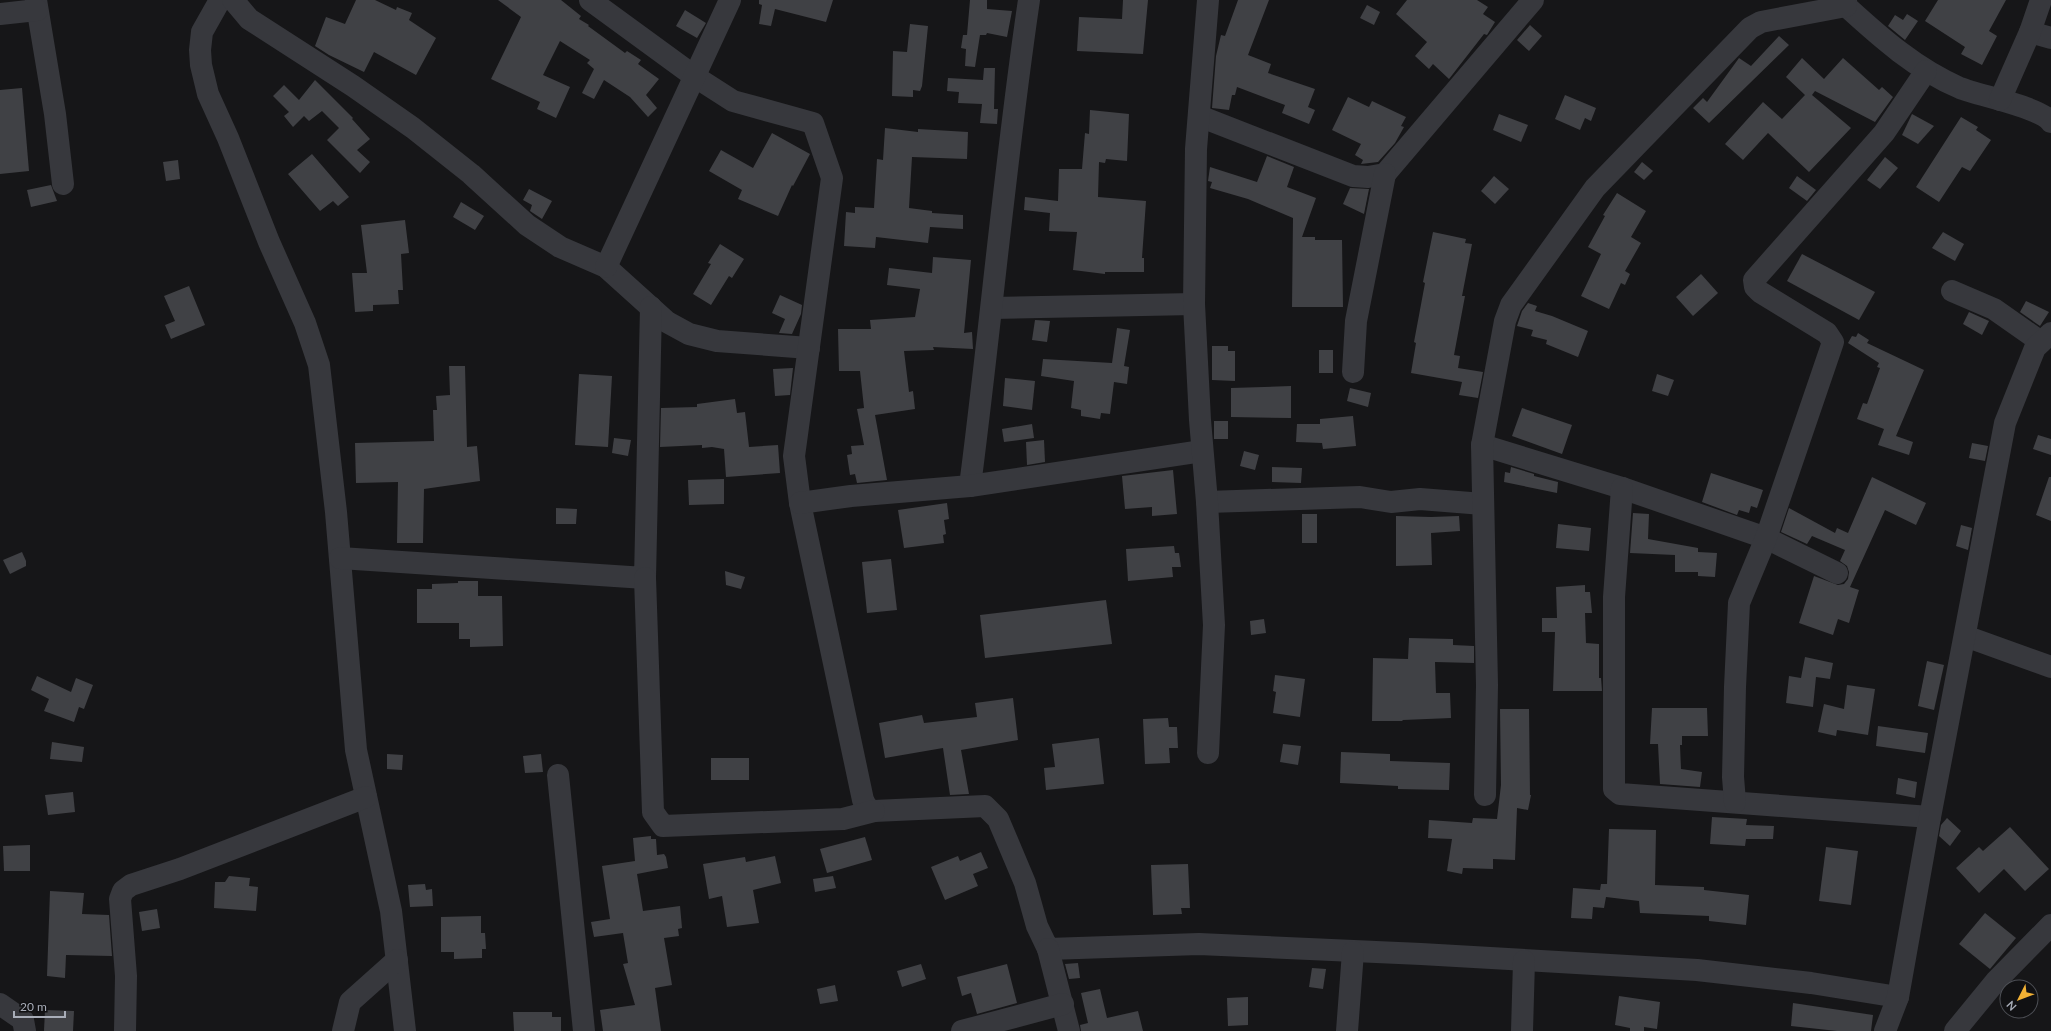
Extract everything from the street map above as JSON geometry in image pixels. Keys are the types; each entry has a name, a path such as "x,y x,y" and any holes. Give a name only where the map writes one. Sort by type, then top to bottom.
{"street":[{"path":"220,0 202,32 200,50 201,65 208,94 228,138 269,242 305,323 319,365 340,558 356,750 391,912 405,1031"},
{"path":"233,0 249,19 353,86 413,128 471,174 527,225 560,247 606,267 667,322 689,334 717,341 809,348"},
{"path":"590,0 694,76 733,100 814,124 832,178 794,456 800,503 863,800 867,808 874,811"},
{"path":"606,267 730,0"},
{"path":"970,486 992,308 1013,107 1029,0"},
{"path":"1208,0 1196,149 1194,304 1214,625 1208,753"},
{"path":"1353,372 1356,321 1385,174 1533,0"},
{"path":"2000,100 2030,32 2041,0"},
{"path":"1484,795 1487,685 1482,445 1505,321 1511,305 1595,188 1750,28 1762,22 1846,3 1893,48 1926,71 1961,88 2033,111 2048,118 2051,122"},
{"path":"0,14 37,5 55,114 63,184"},
{"path":"2030,32 2051,38"},
{"path":"1735,802 1735,694 1739,603 1766,538 1833,342 1827,333 1760,292 1755,287 1754,280 1884,133 1926,71"},
{"path":"1199,116 1353,176 1368,177 1385,174"},
{"path":"1886,1031 1898,998 1930,816 2005,423 2035,348 2046,338 1994,309 1952,291"},
{"path":"992,308 1194,304"},
{"path":"651,307 645,578 653,812 663,826 843,819 874,811 985,806 998,819 1025,883 1037,926 1048,949 1069,1031"},
{"path":"1482,445 1622,488 1766,538 1837,573"},
{"path":"800,503 851,496 970,486 1202,451"},
{"path":"1622,488 1614,597 1614,789 1620,794 1930,816"},
{"path":"1207,502 1360,497 1391,502 1420,499 1483,504"},
{"path":"340,558 645,578"},
{"path":"1965,636 2051,666"},
{"path":"558,775 584,1031"},
{"path":"125,1031 126,976 120,899 123,891 131,885 180,869 366,797"},
{"path":"1955,1031 1996,981 2051,925"},
{"path":"1048,949 1199,944 1524,960 1696,970 1811,983 1898,998"},
{"path":"1347,1031 1353,952"},
{"path":"343,1031 350,1002 397,960"},
{"path":"1522,1031 1524,960"},
{"path":"0,1004 23,1020 25,1031"},
{"path":"962,1031 1063,1004"}],"building":[{"path":"356,0 375,0 396,10 397,7 412,13 409,20 436,38 416,75 374,52 364,72 329,55 315,46 326,17 345,24"},
{"path":"498,0 561,0 581,16 579,19 589,25 588,26 625,53 627,51 641,60 638,64 659,79 646,95 657,108 648,117 630,97 604,80 594,99 582,93 594,69 587,63 590,60 560,41 543,75 570,87 556,118 537,109 540,102 491,79 521,17"},
{"path":"759,0 833,0 826,22 775,9 771,26 759,24 762,5 759,4"},
{"path":"970,0 987,0 987,9 1012,11 1007,37 987,33 986,35 980,35 975,67 965,66 966,49 961,48 963,35 967,35"},
{"path":"1123,0 1148,0 1143,54 1077,51 1079,17 1122,19"},
{"path":"1238,0 1269,0 1248,55 1271,64 1268,73 1315,89 1308,107 1315,110 1309,124 1282,113 1285,105 1237,87 1235,95 1232,95 1229,110 1212,108 1216,56 1221,35 1225,36"},
{"path":"1407,0 1477,0 1488,7 1483,14 1495,22 1487,35 1484,34 1449,79 1433,64 1429,69 1415,56 1427,42 1396,14"},
{"path":"1938,0 2006,0 1989,31 1997,36 1982,65 1961,54 1965,47 1925,21"},
{"path":"1367,5 1380,12 1374,25 1360,18"},
{"path":"685,10 706,23 697,38 676,26"},
{"path":"1907,14 1918,21 1905,40 1888,26 1895,15 1903,20"},
{"path":"910,24 928,26 922,86 920,91 913,90 913,97 892,96 893,51 907,52"},
{"path":"1530,25 1542,36 1529,51 1517,40"},
{"path":"1779,36 1789,45 1709,123 1693,108 1703,98 1707,102 1739,58 1751,66"},
{"path":"1802,58 1824,79 1843,58 1879,90 1882,87 1893,97 1875,122 1815,91 1812,95 1851,128 1809,172 1768,133 1743,160 1725,144 1763,102 1782,119 1805,95 1786,77"},
{"path":"984,68 995,68 994,109 998,109 997,124 980,123 982,104 958,103 959,92 947,91 948,78 983,80"},
{"path":"315,80 353,118 352,119 370,139 357,150 370,162 360,173 327,140 339,128 322,111 309,121 304,116 293,127 284,116 289,112 273,96 284,85 299,100"},
{"path":"22,88 29,171 0,174 0,90"},
{"path":"1565,95 1596,108 1591,121 1585,118 1580,130 1555,119"},
{"path":"1348,97 1369,107 1372,101 1406,117 1401,126 1404,127 1395,143 1378,162 1361,164 1363,160 1355,155 1361,144 1332,130"},
{"path":"1090,110 1129,114 1127,161 1106,159 1105,163 1099,162 1098,197 1146,201 1142,258 1144,258 1144,272 1105,272 1105,274 1073,270 1077,232 1049,231 1050,213 1024,210 1025,197 1058,201 1059,169 1082,169 1085,133 1089,134"},
{"path":"1499,114 1528,125 1521,142 1493,130"},
{"path":"1912,114 1934,126 1918,144 1902,135"},
{"path":"1961,117 1978,127 1976,130 1991,140 1970,171 1962,167 1939,202 1916,187"},
{"path":"885,128 918,132 918,129 968,132 967,159 912,157 909,208 932,211 932,213 963,215 963,229 930,227 928,243 876,237 875,248 844,246 846,212 855,213 855,207 874,208 877,159 883,160"},
{"path":"772,133 810,154 793,186 792,185 778,216 738,199 742,190 709,171 721,150 753,168"},
{"path":"312,154 349,197 338,206 333,201 320,211 288,174"},
{"path":"1267,156 1294,167 1287,187 1316,198 1302,237 1315,237 1315,240 1342,240 1343,307 1292,307 1293,218 1248,199 1210,188 1212,182 1208,181 1210,167 1257,182"},
{"path":"1885,157 1898,168 1880,189 1867,180"},
{"path":"178,160 180,179 166,181 163,162"},
{"path":"1642,162 1653,171 1644,180 1634,172"},
{"path":"1494,176 1509,189 1495,204 1481,191"},
{"path":"1797,176 1816,190 1807,201 1789,188"},
{"path":"51,185 57,201 31,207 27,190"},
{"path":"1350,188 1369,189 1364,214 1343,204"},
{"path":"529,189 552,201 542,219 530,211 532,205 523,200"},
{"path":"1617,193 1646,211 1631,237 1641,243 1625,271 1630,274 1625,285 1621,283 1609,309 1581,296 1601,254 1588,247 1605,216 1603,215"},
{"path":"461,202 484,216 475,230 453,217"},
{"path":"405,220 409,253 401,254 403,290 398,290 399,304 373,305 373,311 355,312 352,273 367,273 361,225"},
{"path":"1433,232 1466,239 1465,243 1472,244 1462,296 1465,296 1454,355 1460,356 1458,368 1483,372 1478,398 1459,395 1462,382 1411,373 1416,343 1414,342 1425,283 1423,282"},
{"path":"1943,232 1964,244 1955,261 1932,248"},
{"path":"720,244 744,259 732,278 729,276 711,305 693,294 711,264 708,263"},
{"path":"1802,254 1875,292 1859,320 1787,281"},
{"path":"933,257 971,260 964,333 972,332 973,349 933,347 934,350 904,351 909,392 913,391 915,409 875,415 887,480 857,483 855,474 850,475 847,455 852,454 851,446 864,445 857,409 864,408 860,371 839,371 838,329 871,329 870,320 915,317 920,289 887,285 889,268 932,273"},
{"path":"1701,274 1718,293 1693,316 1676,297"},
{"path":"189,286 205,325 171,339 165,325 175,321 164,296"},
{"path":"780,295 802,305 801,314 792,334 779,333 785,319 772,313"},
{"path":"2026,301 2049,312 2040,326 2020,312"},
{"path":"1528,303 1537,306 1535,311 1552,316 1588,331 1578,357 1546,344 1547,340 1531,336 1533,330 1517,326 1522,311"},
{"path":"1969,312 1989,321 1982,335 1963,324"},
{"path":"1035,320 1050,321 1047,342 1032,340"},
{"path":"1117,328 1130,330 1124,366 1129,367 1127,384 1114,382 1110,414 1101,413 1100,419 1081,416 1081,410 1071,408 1074,381 1041,376 1043,359 1112,363"},
{"path":"1858,333 1869,340 1867,343 1924,370 1896,436 1913,442 1909,455 1878,445 1884,429 1857,419 1863,403 1867,404 1880,368 1877,367 1879,363 1848,343 1852,336 1856,337"},
{"path":"1212,346 1228,346 1228,351 1235,351 1235,381 1212,380"},
{"path":"1319,350 1333,350 1333,373 1319,373"},
{"path":"449,366 465,366 467,447 477,446 480,481 424,489 423,543 397,543 398,482 356,483 355,443 434,441 433,410 437,410 436,396 450,395"},
{"path":"793,368 790,395 775,396 773,369"},
{"path":"579,374 612,376 608,447 575,445"},
{"path":"1657,374 1674,380 1668,396 1652,391"},
{"path":"1005,378 1035,381 1032,410 1003,406"},
{"path":"1291,386 1291,418 1231,417 1231,388"},
{"path":"1350,388 1371,393 1368,407 1347,401"},
{"path":"735,399 737,413 745,412 749,447 778,445 780,473 726,477 724,449 712,447 702,448 702,445 660,447 661,408 697,407 697,404"},
{"path":"1522,408 1572,425 1562,454 1512,436"},
{"path":"1353,416 1356,446 1323,449 1322,443 1296,442 1297,424 1320,424 1320,419"},
{"path":"1214,421 1228,421 1228,439 1214,439"},
{"path":"1032,424 1034,438 1004,442 1002,429"},
{"path":"2038,435 2051,439 2051,455 2033,449"},
{"path":"614,438 631,440 628,456 612,453"},
{"path":"1044,440 1045,462 1027,465 1026,442"},
{"path":"1972,443 1988,446 1985,461 1969,458"},
{"path":"1244,451 1259,455 1255,470 1240,466"},
{"path":"1272,467 1302,468 1301,483 1272,482"},
{"path":"1511,467 1534,474 1534,476 1558,482 1557,493 1504,482 1505,472 1510,473"},
{"path":"1173,470 1177,514 1152,516 1152,507 1125,509 1122,476"},
{"path":"1711,473 1763,490 1757,508 1751,506 1749,513 1739,510 1737,515 1702,502"},
{"path":"1872,477 1926,503 1916,525 1885,510 1850,587 1859,590 1849,623 1838,619 1833,635 1799,623 1814,576 1838,585 1844,584 1848,579 1849,572 1847,566 1840,561 1845,550 1812,536 1807,544 1781,532 1789,508 1835,533 1837,528 1848,533"},
{"path":"2049,477 2051,477 2051,521 2036,515"},
{"path":"724,479 724,504 689,505 688,480"},
{"path":"947,503 949,519 944,520 946,534 943,535 944,543 904,548 898,510"},
{"path":"556,508 577,509 576,524 556,524"},
{"path":"1633,513 1649,514 1648,539 1698,548 1698,552 1717,553 1715,577 1698,576 1698,572 1675,572 1675,555 1630,553"},
{"path":"1302,514 1317,514 1317,543 1302,543"},
{"path":"1396,516 1459,516 1460,531 1431,533 1432,565 1396,566"},
{"path":"1558,524 1591,528 1589,551 1556,548"},
{"path":"1961,525 1972,528 1968,550 1956,546"},
{"path":"1174,546 1175,553 1179,553 1181,567 1172,567 1173,577 1128,581 1126,549"},
{"path":"22,552 26,561 26,566 10,574 3,560"},
{"path":"891,559 897,610 867,613 862,562"},
{"path":"725,571 745,577 741,589 726,585"},
{"path":"458,581 478,581 478,596 502,596 503,646 470,647 470,639 459,639 459,623 417,623 417,589 432,589 432,584 458,583"},
{"path":"1585,585 1585,592 1590,592 1592,613 1585,613 1586,643 1599,644 1599,678 1601,678 1602,691 1553,691 1555,632 1542,632 1542,618 1557,618 1556,587"},
{"path":"1106,600 1112,644 985,658 980,615"},
{"path":"1264,619 1266,633 1251,635 1250,621"},
{"path":"1409,638 1453,639 1453,645 1474,646 1474,663 1435,662 1436,693 1450,693 1451,718 1372,721 1373,658 1408,659"},
{"path":"1805,657 1833,663 1830,679 1816,677 1813,707 1786,703 1789,676 1801,678"},
{"path":"1927,661 1944,665 1934,710 1918,706"},
{"path":"1275,675 1305,679 1300,717 1273,713 1276,692 1273,691"},
{"path":"37,676 71,692 76,678 93,685 84,709 79,707 74,722 44,711 49,699 31,690"},
{"path":"1847,685 1875,689 1868,735 1837,730 1836,736 1818,732 1824,704 1844,709"},
{"path":"1013,698 1018,740 961,750 969,794 950,795 943,748 885,758 879,723 922,715 924,723 977,717 975,703"},
{"path":"1652,708 1707,708 1708,736 1682,736 1682,745 1680,745 1681,769 1702,772 1700,787 1660,784 1658,744 1650,744"},
{"path":"1500,709 1529,709 1531,795 1528,810 1517,808 1515,860 1493,859 1493,869 1463,868 1462,874 1447,871 1452,839 1428,838 1429,820 1472,823 1473,818 1497,819 1501,785"},
{"path":"1168,718 1169,727 1177,727 1178,748 1169,748 1170,763 1145,764 1143,719"},
{"path":"1878,726 1928,733 1925,753 1876,746"},
{"path":"1099,738 1104,784 1046,790 1044,768 1055,767 1052,744"},
{"path":"52,742 84,747 82,762 50,759"},
{"path":"1283,744 1301,746 1298,765 1280,762"},
{"path":"1341,752 1390,754 1390,761 1450,763 1449,790 1398,789 1398,786 1340,783"},
{"path":"387,754 403,755 402,770 387,769"},
{"path":"541,754 543,772 525,773 523,756"},
{"path":"711,758 749,758 749,780 711,780"},
{"path":"1898,778 1917,782 1915,798 1896,794"},
{"path":"73,792 75,812 48,815 45,795"},
{"path":"1712,817 1747,819 1746,825 1774,826 1773,839 1746,839 1745,846 1710,844"},
{"path":"1947,818 1961,831 1950,846 1939,836 1941,825"},
{"path":"2010,827 2049,869 2025,891 2004,869 1979,893 1956,868 1979,847 1983,851"},
{"path":"1609,829 1656,830 1655,885 1704,887 1704,890 1749,895 1746,925 1709,921 1709,916 1640,913 1639,901 1606,897 1604,908 1593,907 1592,919 1571,918 1573,888 1600,890 1601,884 1607,884"},
{"path":"651,836 651,839 656,839 657,855 664,854 668,868 637,874 643,911 680,906 682,928 678,929 679,936 664,938 672,985 655,988 661,1031 603,1031 600,1010 635,1005 623,964 628,963 623,933 594,937 591,922 610,919 602,866 635,861 633,838"},
{"path":"865,837 872,860 827,873 820,849"},
{"path":"30,845 30,871 4,871 3,846"},
{"path":"1826,847 1858,851 1851,905 1819,901"},
{"path":"981,852 988,868 973,874 978,886 945,900 931,867 958,856 960,861"},
{"path":"775,856 781,883 753,890 759,923 727,927 722,896 709,899 703,864 745,857 746,862"},
{"path":"1188,864 1190,908 1181,908 1182,914 1153,915 1151,865"},
{"path":"229,876 250,878 249,886 258,887 256,911 214,908 215,882 225,882"},
{"path":"833,876 836,888 815,892 813,879"},
{"path":"425,884 426,890 432,889 433,906 410,907 408,885"},
{"path":"50,891 84,893 82,914 109,915 112,956 66,955 65,978 47,976"},
{"path":"157,909 160,928 142,931 139,912"},
{"path":"1985,913 2016,938 1990,969 1959,944"},
{"path":"481,916 481,933 485,933 486,949 482,949 482,958 454,959 454,952 441,952 441,917"},
{"path":"1078,963 1080,978 1069,979 1065,964"},
{"path":"921,964 926,979 902,987 897,971"},
{"path":"1007,964 1017,1003 977,1014 971,993 962,996 957,977"},
{"path":"1312,968 1326,969 1323,989 1309,987"},
{"path":"835,985 838,1001 820,1004 817,989"},
{"path":"1100,989 1107,1018 1138,1011 1143,1031 1081,1031 1080,1025 1088,1023 1081,993"},
{"path":"1619,996 1660,1002 1657,1029 1644,1027 1644,1031 1630,1031 1630,1028 1615,1025"},
{"path":"1248,997 1248,1025 1228,1026 1227,998"},
{"path":"1793,1003 1873,1015 1871,1031 1837,1031 1791,1026"},
{"path":"45,1010 74,1011 73,1031 44,1031"},
{"path":"513,1012 552,1012 552,1017 561,1017 561,1031 514,1031"}]}
